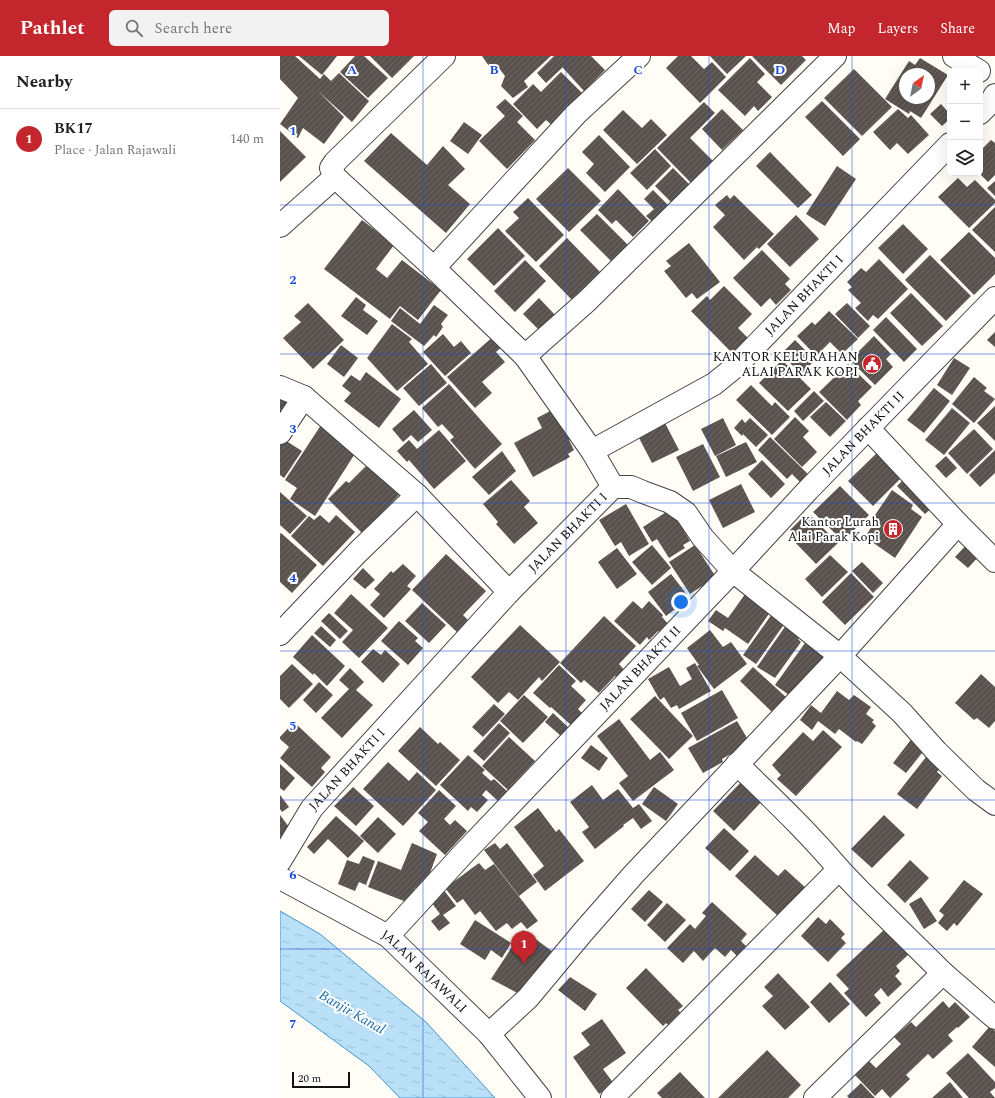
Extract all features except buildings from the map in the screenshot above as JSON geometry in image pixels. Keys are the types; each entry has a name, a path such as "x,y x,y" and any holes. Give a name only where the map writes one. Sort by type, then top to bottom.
{"street":[{"path":"444,56 335,162 331,168 334,177 434,268 525,356 592,451"},
{"path":"434,268 576,114 639,56"},
{"path":"525,356 587,301 835,56"},
{"path":"954,56 974,68"},
{"path":"983,74 995,81"},
{"path":"983,110 991,102 995,95"},
{"name":"JALAN BHAKTI I","path":"280,861 312,808 509,592 613,487 592,451 714,384 735,367 947,147"},
{"path":"280,226 334,177"},
{"name":"JALAN BHAKTI II","path":"388,936 463,854 733,571 808,490 995,298"},
{"path":"280,387 304,397 417,495 509,592"},
{"path":"280,433 304,397"},
{"path":"868,428 958,524 995,561"},
{"path":"613,487 631,487 670,502 686,513 702,538 733,571 840,656 902,713 937,752 976,790 995,804"},
{"path":"280,634 358,552 417,495"},
{"path":"489,1034 528,998 633,875 840,656 958,524"},
{"path":"737,764 777,802 860,891 943,973 995,1018"},
{"path":"612,1098 839,869"},
{"name":"JALAN RAJAWALI","path":"280,878 388,936 489,1034 540,1098"},
{"path":"815,1098 943,973"}],"water":[{"name":"Banjir Kanal","path":"280,911 320,934 426,1022 495,1098 400,1098 369,1066 280,1001"}],"place":[{"name":"KANTOR KELURAHAN ALAI PARAK KOPI","path":"872,364"},
{"name":"Kantor Lurah Alai Parak Kopi","path":"893,529"},
{"name":"BK17","path":"524,964"}]}
